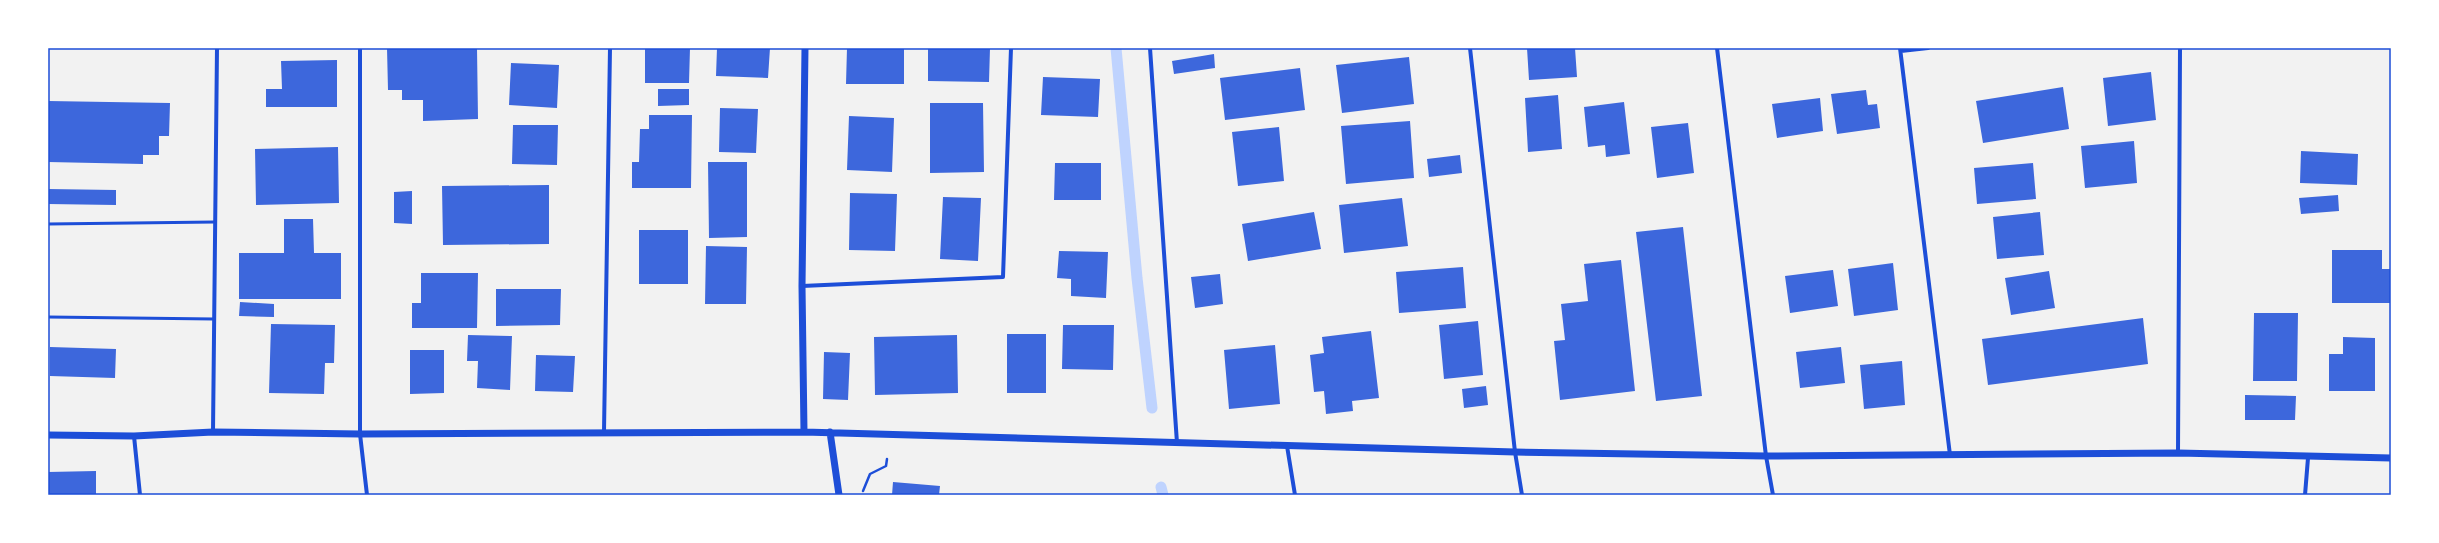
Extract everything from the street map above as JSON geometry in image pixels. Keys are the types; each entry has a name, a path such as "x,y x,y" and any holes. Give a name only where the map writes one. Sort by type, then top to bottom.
{"street":[{"path":"212,432 217,48"},
{"path":"360,48 360,434 366,495"},
{"path":"604,432 610,48"},
{"path":"804,432 802,286 805,48"},
{"path":"802,286 1003,277 1011,48"},
{"path":"1150,48 1177,443"},
{"path":"1470,48 1515,452 1522,495"},
{"path":"1717,48 1772,495"},
{"path":"1928,48 1901,50 1950,455"},
{"path":"2178,453 2180,48"},
{"path":"48,435 134,436 212,432 360,434 830,432 1515,452 1766,456 2178,453 2308,458 2391,458"},
{"path":"830,432 839,495"},
{"path":"134,436 140,495"},
{"path":"1287,446 1295,495"},
{"path":"2305,495 2308,458"}],"lane":[{"path":"48,224 215,222"},
{"path":"48,317 214,319"}],"path":[{"path":"864,495 863,490 870,474 886,466 890,434"}],"building":[{"path":"387,48 477,48 478,119 423,121 423,100 402,100 402,90 388,90"},
{"path":"645,48 690,48 689,83 645,83"},
{"path":"717,48 770,48 768,78 716,76"},
{"path":"847,48 904,48 904,84 846,84"},
{"path":"928,48 990,48 989,82 928,81"},
{"path":"1527,48 1575,48 1577,77 1529,80"},
{"path":"1214,54 1215,68 1174,74 1172,61"},
{"path":"1409,57 1414,104 1342,113 1336,65"},
{"path":"337,60 337,107 266,107 266,89 282,89 281,61"},
{"path":"511,63 559,65 557,108 509,105"},
{"path":"1300,68 1305,110 1225,120 1220,78"},
{"path":"2151,72 2156,120 2108,126 2103,78"},
{"path":"1043,77 1100,79 1098,117 1041,115"},
{"path":"2063,87 2069,129 1983,143 1976,101"},
{"path":"658,89 689,89 689,105 658,106"},
{"path":"1866,90 1868,105 1877,104 1880,128 1837,134 1831,94"},
{"path":"1558,95 1562,149 1528,152 1525,98"},
{"path":"1820,98 1823,131 1777,138 1772,104"},
{"path":"48,101 170,103 169,136 159,136 159,155 143,155 143,164 48,162"},
{"path":"1624,102 1630,154 1606,157 1605,145 1588,147 1584,107"},
{"path":"930,103 983,103 984,172 930,173"},
{"path":"720,108 758,109 756,153 719,152"},
{"path":"649,115 692,115 691,188 632,188 632,162 639,162 640,129 649,129"},
{"path":"849,116 894,118 892,172 847,170"},
{"path":"1410,121 1414,178 1346,184 1341,126"},
{"path":"1688,123 1694,173 1657,178 1651,127"},
{"path":"513,125 558,125 557,165 512,164"},
{"path":"1279,127 1284,181 1238,186 1232,132"},
{"path":"2134,141 2137,183 2085,188 2081,146"},
{"path":"338,147 339,203 256,205 255,149"},
{"path":"2301,151 2358,154 2357,185 2300,183"},
{"path":"1460,155 1462,173 1429,177 1427,159"},
{"path":"708,162 747,162 747,237 709,238"},
{"path":"1055,163 1101,163 1101,200 1054,200"},
{"path":"2033,163 2036,199 1977,204 1974,168"},
{"path":"549,185 549,244 443,245 442,186"},
{"path":"48,189 116,190 116,205 48,204"},
{"path":"412,191 412,224 394,223 394,192"},
{"path":"850,193 897,194 895,251 849,250"},
{"path":"2338,195 2339,211 2301,214 2299,198"},
{"path":"943,197 981,198 978,261 940,259"},
{"path":"1402,198 1408,246 1344,253 1339,205"},
{"path":"1314,212 1321,249 1248,261 1242,224"},
{"path":"2040,212 2044,255 1997,259 1993,217"},
{"path":"284,219 313,219 314,253 341,253 341,299 239,299 239,253 284,253"},
{"path":"1683,227 1702,396 1656,401 1636,232"},
{"path":"639,230 688,230 688,284 639,284"},
{"path":"706,246 747,247 746,304 705,304"},
{"path":"2332,250 2382,250 2382,269 2391,269 2391,303 2332,303"},
{"path":"1059,251 1108,252 1106,298 1071,296 1071,279 1057,278"},
{"path":"1621,260 1635,391 1560,400 1554,341 1565,340 1561,304 1588,301 1584,264"},
{"path":"1893,263 1898,310 1854,316 1848,269"},
{"path":"1463,267 1466,308 1399,313 1396,272"},
{"path":"1833,270 1838,306 1790,313 1785,276"},
{"path":"2049,271 2055,308 2011,315 2005,278"},
{"path":"421,273 478,273 477,328 412,328 412,303 421,303"},
{"path":"1220,274 1223,304 1195,308 1191,277"},
{"path":"496,289 561,289 560,325 496,326"},
{"path":"240,302 274,304 274,317 239,316"},
{"path":"2254,313 2298,313 2297,381 2253,381"},
{"path":"2143,318 2148,364 1988,385 1982,339"},
{"path":"1478,321 1483,375 1444,379 1439,325"},
{"path":"271,324 335,325 334,363 325,363 324,394 269,393"},
{"path":"1063,325 1114,325 1113,370 1062,369"},
{"path":"1371,331 1379,398 1352,401 1353,411 1326,414 1324,391 1314,392 1310,355 1324,353 1322,337"},
{"path":"1007,334 1046,334 1046,393 1007,393"},
{"path":"468,335 512,336 510,390 477,388 478,361 467,361"},
{"path":"957,335 958,393 875,395 874,337"},
{"path":"2343,337 2375,338 2375,391 2329,391 2329,354 2343,354"},
{"path":"1275,345 1280,404 1229,409 1224,350"},
{"path":"50,347 116,349 115,378 50,376"},
{"path":"1841,347 1845,383 1800,388 1796,352"},
{"path":"410,350 444,350 444,393 410,394"},
{"path":"824,352 850,353 848,400 823,399"},
{"path":"536,355 575,356 573,392 535,391"},
{"path":"1902,361 1905,405 1864,409 1860,365"},
{"path":"1486,386 1488,405 1464,408 1462,389"},
{"path":"2245,395 2296,396 2295,420 2245,420"},
{"path":"96,471 96,495 48,495 48,472"},
{"path":"893,482 940,486 939,495 892,495"}],"waterway":[{"path":"1116,48 1137,278 1152,408"},
{"path":"1161,487 1163,495"}]}
